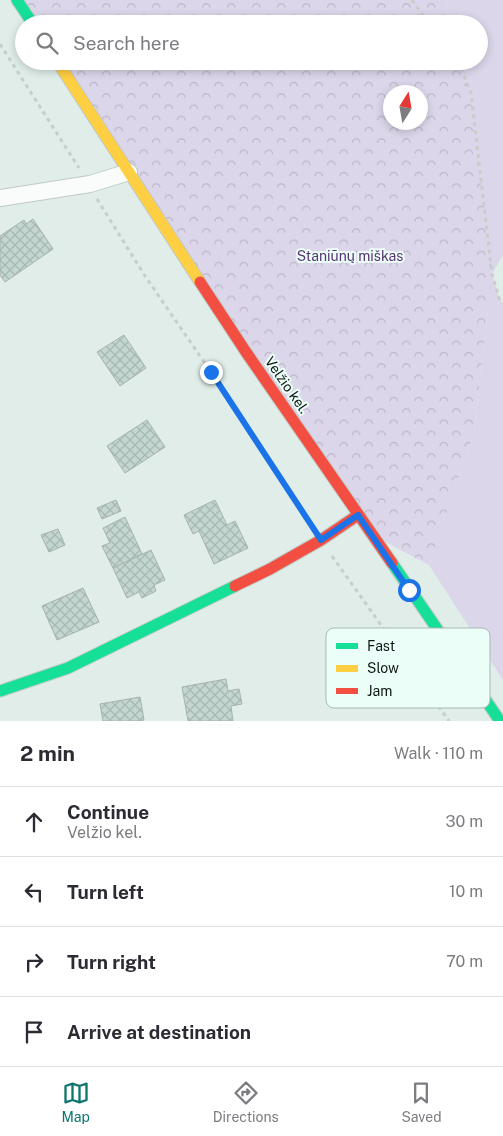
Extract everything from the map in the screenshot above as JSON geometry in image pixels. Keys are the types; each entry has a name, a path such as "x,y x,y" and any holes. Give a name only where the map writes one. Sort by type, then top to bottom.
{"main road":[{"path":"18,0 27,15"},
{"name":"Velžio kel.","path":"63,70 246,352 433,628"},
{"path":"0,691 68,668 186,612 270,569 321,540 358,515"}],"street":[{"path":"0,198 90,184 129,172"}],"path":[{"path":"412,0 423,15"},
{"path":"0,44 15,67"},
{"path":"17,70 90,184 145,276 211,372 321,540 383,628"},
{"path":"462,70 471,93 492,274 499,298 503,304"},
{"path":"439,708 448,721"}],"green space":[{"path":"17,0 448,0 446,15 27,15"},
{"path":"448,0 503,0 503,255 492,274 471,93 462,70 488,70 488,15 446,15"},
{"name":"Staniūnų miškas","path":"63,70 462,70 471,93 492,274 474,432 429,565 372,535"},
{"path":"492,274 499,298 503,304 503,680 490,660 490,628 470,628 429,565 474,432"}],"building":[{"path":"33,219 53,249 5,282 0,275 0,236 24,220 26,224"},
{"path":"124,335 146,368 120,386 97,352"},
{"path":"147,420 165,447 125,473 107,446"},
{"path":"116,500 121,511 102,519 97,508"},
{"path":"215,500 227,525 235,521 248,548 214,564 199,531 193,534 184,515"},
{"path":"125,517 142,554 113,568 102,546 110,543 103,528"},
{"path":"58,529 65,545 49,552 41,535"},
{"path":"151,550 165,580 154,585 156,591 142,598 139,592 127,598 113,568"},
{"path":"83,588 99,622 57,640 42,606"},
{"path":"226,679 228,691 239,689 242,704 231,706 233,721 188,721 182,687"},
{"path":"140,697 144,720 103,721 100,704"}],"traffic: fast":[{"path":"17,0 27,15"},
{"path":"392,563 436,628"},
{"path":"0,691 68,668 235,586"},
{"path":"490,706 500,721"}],"traffic: slow":[{"path":"63,70 200,282"}],"traffic: jam":[{"path":"200,282 246,352 392,563"},
{"path":"235,586 270,569 321,540 358,515"}],"route":[{"path":"211,372 321,540 358,515 409,590"}]}
